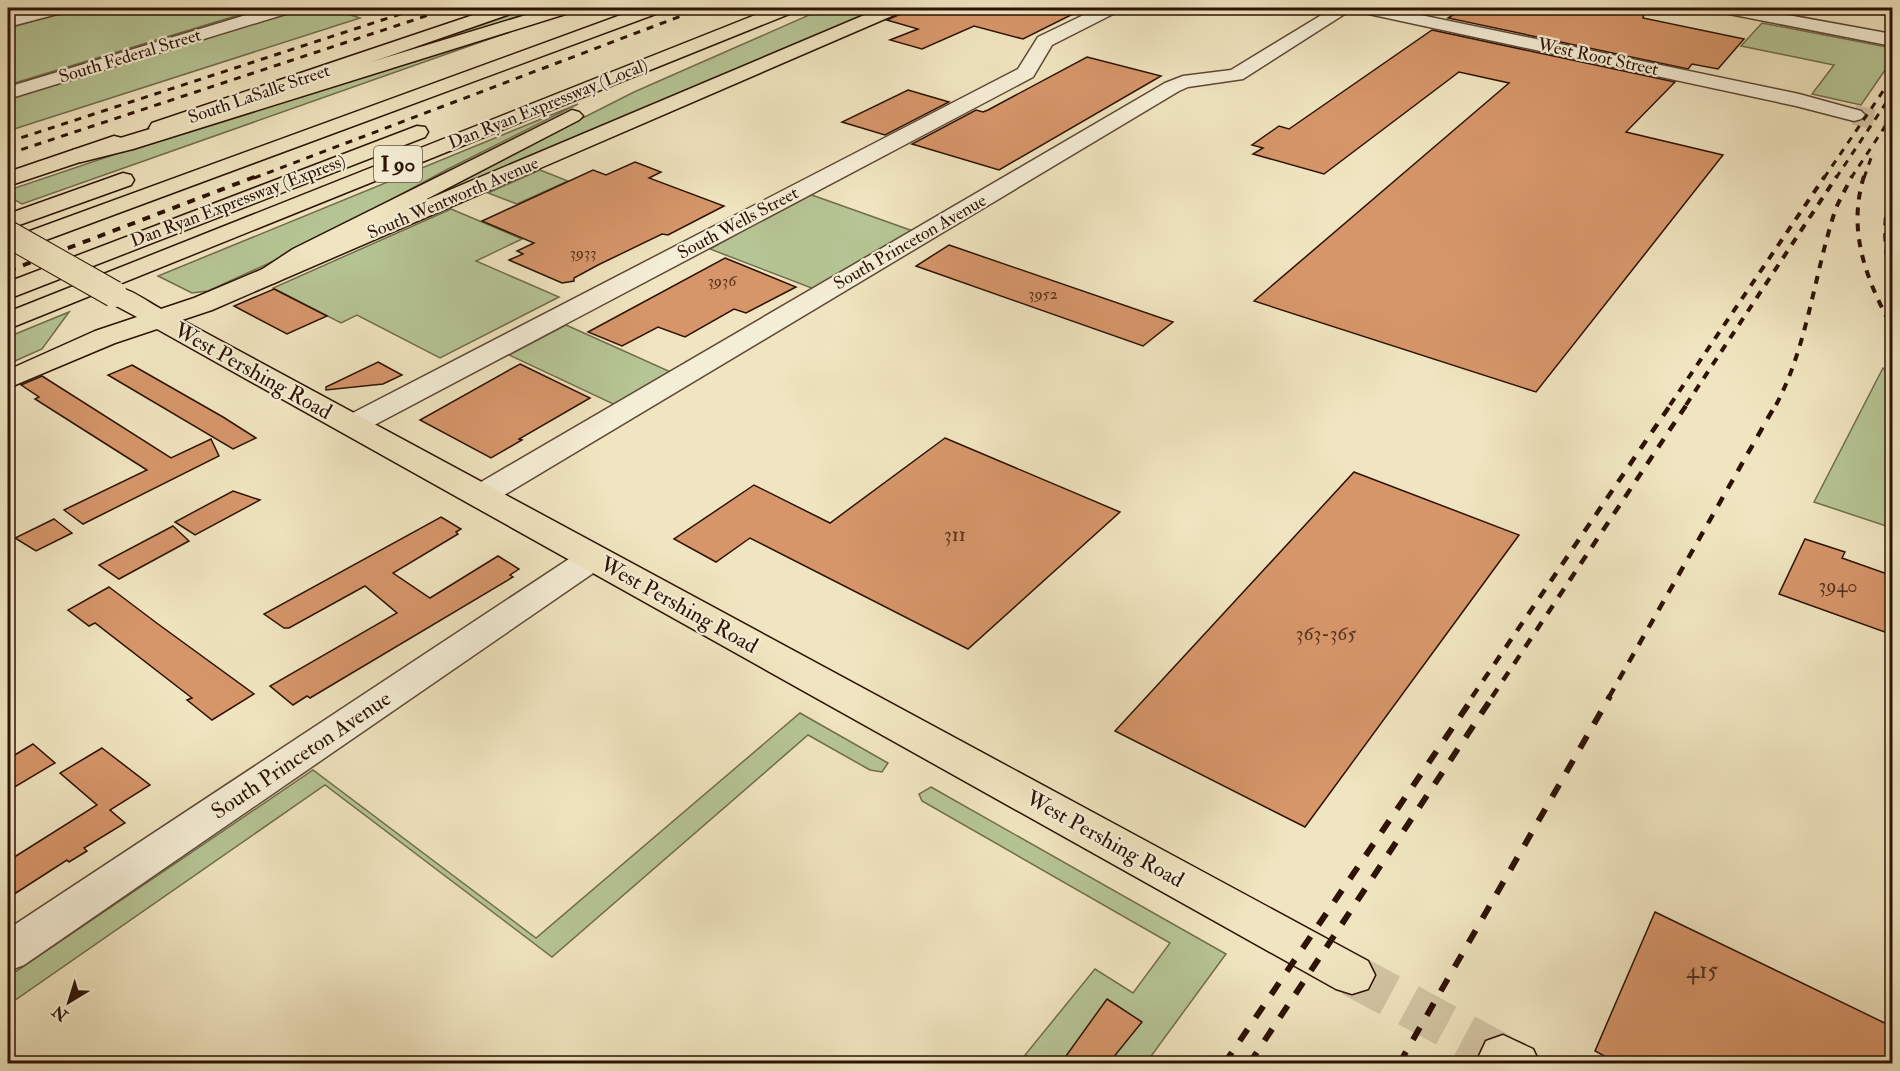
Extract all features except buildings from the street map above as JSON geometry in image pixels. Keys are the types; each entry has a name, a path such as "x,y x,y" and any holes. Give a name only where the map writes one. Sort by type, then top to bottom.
{"main road":[{"name":"South LaSalle Street","path":"8,179 510,8"},
{"path":"81,155 147,138 566,8"},
{"path":"357,96 604,8"},
{"name":"Dan Ryan Expressway (Express)","path":"8,247 655,8"},
{"path":"572,72 738,8"},
{"name":"Dan Ryan Expressway (Local)","path":"8,321 788,8"},
{"path":"264,279 302,254 525,139 675,67 810,8"},
{"name":"South Wentworth Avenue","path":"8,380 105,338 264,279 895,8"},
{"name":"Dan Ryan Expressway (Express)","path":"8,291 440,123"},
{"path":"8,222 143,173"},
{"name":"West Pershing Road","path":"8,234 1352,975"}],"street":[{"path":"8,22 59,8"},
{"name":"South Federal Street","path":"8,93 286,8"},
{"name":"South Wells Street","path":"352,425 1026,73 1045,41 1112,8"},
{"name":"South Princeton Avenue","path":"480,496 1172,87 1183,82 1236,75 1345,8"},
{"name":"West Root Street","path":"1364,8 1409,12 1856,113"},
{"path":"1724,8 1892,40"},
{"name":"South Princeton Avenue","path":"8,952 593,558"}],"green space":[{"path":"81,8 262,8 8,85 8,28"},
{"path":"304,8 329,8 360,18 8,131 8,97"},
{"path":"522,8 549,8 236,105"},
{"path":"825,8 882,8 415,207 411,205 634,92"},
{"path":"1762,23 1892,48 1892,60 1861,105 1812,94 1834,65 1741,46"},
{"path":"504,30 509,32 22,204 8,196 12,189 178,133"},
{"path":"578,104 448,169 300,249 208,291 192,293 158,276"},
{"path":"540,170 568,181 517,204 488,193"},
{"path":"809,194 913,231 814,289 710,249"},
{"path":"451,209 522,239 476,261 559,297 440,358 357,315 341,323 273,288"},
{"path":"69,312 42,349 8,364 8,337"},
{"path":"566,325 682,377 626,410 509,355"},
{"path":"1883,368 1892,377 1892,528 1814,502"},
{"path":"800,713 888,763 882,772 870,770 808,735 552,957 325,785 8,1005 8,977 313,770 536,938"},
{"path":"931,787 1226,954 1146,1063 1036,1063 1025,1055 1095,969 1133,993 1170,943 922,801 919,794"}],"tunnel":[{"path":"1854,115 1892,123"},
{"path":"1352,975 1503,1056"}],"railway":[{"path":"8,142 419,8"},
{"path":"8,154 450,8"},
{"path":"254,178 702,8"},
{"path":"1824,178 1892,78"},
{"path":"1836,178 1892,94"},
{"path":"1851,178 1892,116"},
{"path":"1864,178 1872,155"},
{"path":"8,271 257,176"},
{"path":"1670,405 1825,176"},
{"path":"1686,405 1837,176"},
{"path":"1864,176 1859,196 1858,216 1862,254 1874,291 1892,327"},
{"path":"1776,405 1787,383 1803,336 1834,214 1851,178"},
{"path":"1892,186 1885,223 1887,259 1892,284"},
{"path":"1472,697 1671,404"},
{"path":"1492,697 1687,404"},
{"path":"1609,697 1776,404"},
{"path":"1224,1064 1474,696"},
{"path":"1249,1064 1493,696"},
{"path":"1399,1064 1610,696"}]}
